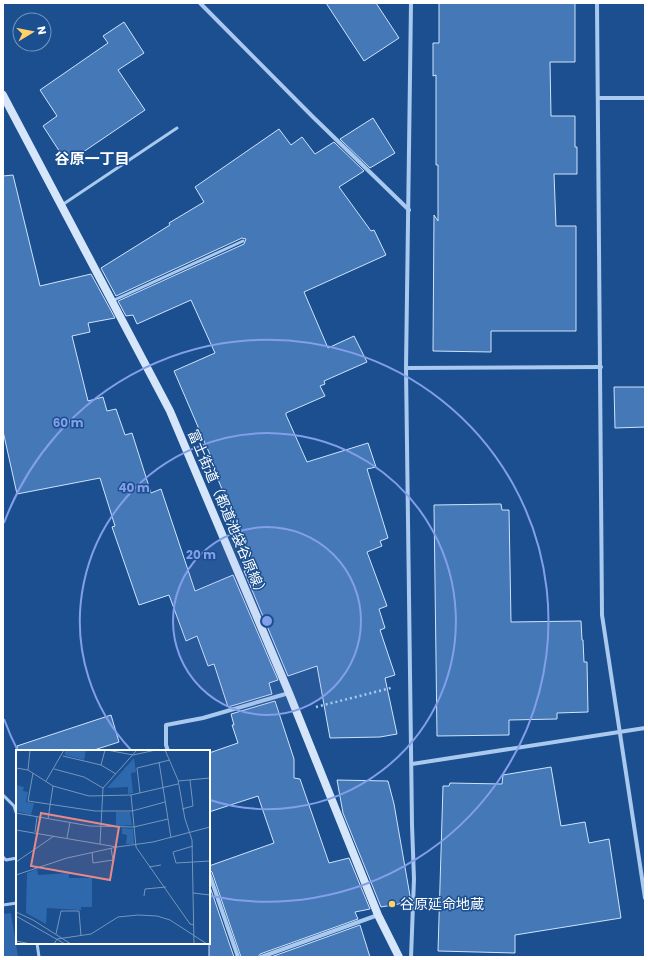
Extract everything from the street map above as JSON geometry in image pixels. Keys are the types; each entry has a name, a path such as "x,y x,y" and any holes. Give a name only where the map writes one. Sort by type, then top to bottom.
{"main road":[{"name":"富士街道（都道池袋谷原線）","path":"3,96 170,411 290,693 378,915 399,957"}],"street":[{"path":"200,3 313,117 409,210"},
{"path":"411,3 406,368 414,879 411,957"},
{"path":"597,3 602,616 645,898"},
{"path":"598,98 645,98"},
{"path":"406,368 601,367"},
{"path":"168,750 166,745 166,725 203,718 290,693"},
{"path":"412,764 645,728"},
{"path":"210,875 238,957"},
{"path":"261,957 378,915"}],"lane":[{"path":"62,205 177,128"},
{"path":"112,301 243,241"},
{"path":"3,796 14,806 16,812"},
{"path":"4,860 16,858"},
{"path":"3,905 16,903"},
{"path":"37,944 39,957"}],"path":[{"path":"297,712 411,683"}],"shaded area":[{"path":"11,913 18,957 3,957 3,914"}],"building":[{"path":"326,3 376,3 399,38 364,61"},
{"path":"439,3 575,3 575,62 550,62 551,116 575,116 577,174 554,174 556,226 576,226 576,331 491,331 491,352 433,351 434,215 438,221 438,165 436,165 436,75 433,76 433,43 439,43"},
{"path":"124,22 144,53 118,70 145,110 67,163 43,126 57,116 40,90 108,43 103,36"},
{"path":"373,118 395,153 370,168 340,139"},
{"path":"279,129 291,145 302,137 315,154 334,142 364,171 339,187 371,231 374,230 386,255 304,292 328,348 354,336 367,362 324,381 325,384 320,386 325,396 286,413 286,415 307,462 368,443 376,467 367,469 388,538 380,541 382,546 367,552 387,606 379,609 385,628 380,630 395,675 385,678 397,734 380,737 330,738 317,666 288,676 244,571 247,570 242,555 245,554 220,496 224,494 212,465 214,464 174,371 215,353 191,300 137,324 133,315 126,316 118,301 244,244 246,239 242,238 116,296 101,268 170,225 169,223 204,202 195,187"},
{"path":"13,175 40,286 91,274 115,318 88,323 90,332 72,336 88,401 103,397 107,411 116,409 125,435 132,433 151,493 161,489 195,591 233,575 278,680 269,683 272,694 228,707 214,664 208,666 197,636 186,641 169,595 139,605 112,527 115,526 100,478 17,494 3,431 3,176"},
{"path":"614,387 645,387 645,427 615,428"},
{"path":"501,504 502,510 509,510 511,622 581,621 584,662 587,662 588,712 557,713 557,719 509,720 509,735 437,736 434,505"},
{"path":"275,701 294,759 294,778 300,779 329,863 349,858 370,909 355,912 358,919 260,954 258,957 241,957 212,872 210,871 210,866 274,843 258,796 210,812 210,753 238,743 232,725 234,725 231,714"},
{"path":"111,715 119,742 94,750 18,750 17,746"},
{"path":"551,767 561,826 585,822 589,843 609,839 621,918 515,935 515,953 438,951 443,786 449,786 450,783 502,784 503,775"},
{"path":"337,780 388,781 394,804 410,902 381,907 343,813"},
{"path":"210,887 234,957 209,957 210,944"},
{"path":"360,925 370,957 271,957"}],"place":[{"name":"谷原延命地蔵","path":"392,904"}],"district":[{"name":"谷原一丁目","path":"92,159"}]}
